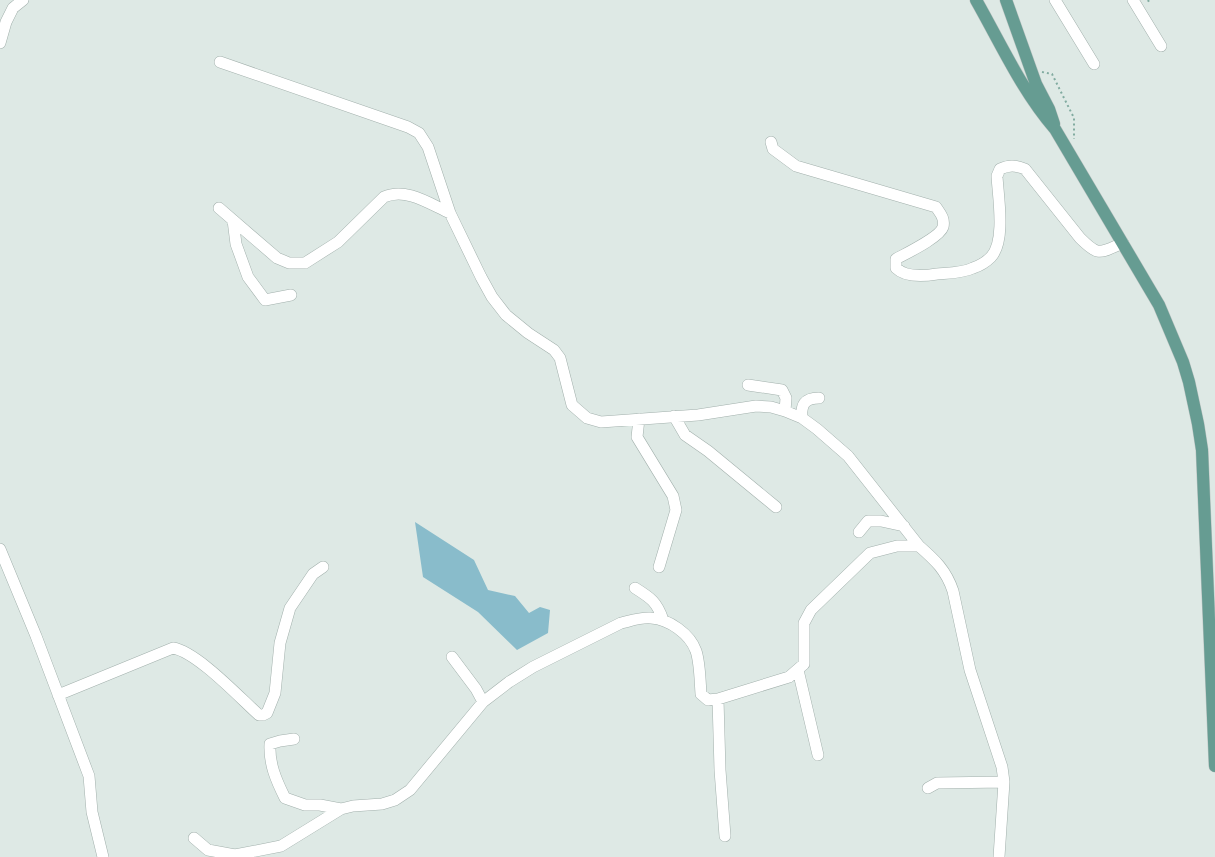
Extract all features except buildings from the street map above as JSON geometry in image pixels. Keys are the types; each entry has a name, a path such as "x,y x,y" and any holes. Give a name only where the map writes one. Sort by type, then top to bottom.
{"main road":[{"path":"976,0 1027,92 1041,113 1055,129 1159,305 1189,382 1202,450 1215,766"},
{"path":"1006,0 1036,84 1049,109 1055,129"}],"street":[{"path":"0,43 6,22 13,8 23,0"},
{"path":"1133,0 1161,46"},
{"path":"1059,1 1094,64"},
{"path":"220,62 408,127 419,133 428,148 450,213 492,297 506,315 528,333 554,350 560,358 572,405 587,418 601,422 698,415 756,406 771,407 802,418 833,441 848,456 919,546 941,565 950,580 970,670 1002,767 1004,782 999,857"},
{"path":"772,142 773,149 796,166 936,207 943,216 943,227 936,235 896,259 896,268 900,272 926,276 951,273 973,269 992,256 998,244 999,230 997,176 1000,169 1007,166 1016,166 1025,169 1080,238 1096,252 1102,252 1123,243"},
{"path":"219,208 277,258 289,263 305,263 338,242 384,197 392,193 412,196 450,213"},
{"path":"233,220 236,244 248,277 265,300 291,295"},
{"path":"748,384 782,390 786,398 785,411"},
{"path":"802,418 801,409 806,401 812,398 819,398"},
{"path":"674,416 685,434 776,507"},
{"path":"640,419 638,437 673,496 676,510 659,567"},
{"path":"859,532 868,521 881,521 904,526"},
{"path":"294,739 270,744 269,758 278,786 285,798 305,805 320,805 341,809 395,800 410,790 483,702 509,682 533,667 621,623 636,619 651,618 663,620 683,632 693,643 697,653 701,694 708,700 718,699 789,677 804,664 804,623 811,610 870,554 897,546 919,546"},
{"path":"0,549 36,636 88,776 92,812 103,857"},
{"path":"58,695 173,648 180,649 206,666 259,715 263,715 267,713 275,693 280,643 290,608 313,574 323,567"},
{"path":"635,588 648,596 658,608 663,620"},
{"path":"452,657 476,689 483,702"},
{"path":"798,670 818,755"},
{"path":"718,699 720,770 725,836"},
{"path":"928,788 937,782 1004,782"},
{"path":"194,838 208,850 235,855 281,846 341,809"},
{"path":"281,846 284,857"}],"water":[{"path":"415,522 474,560 488,590 515,596 529,613 540,607 550,610 548,633 517,650 478,612 423,577"}]}
